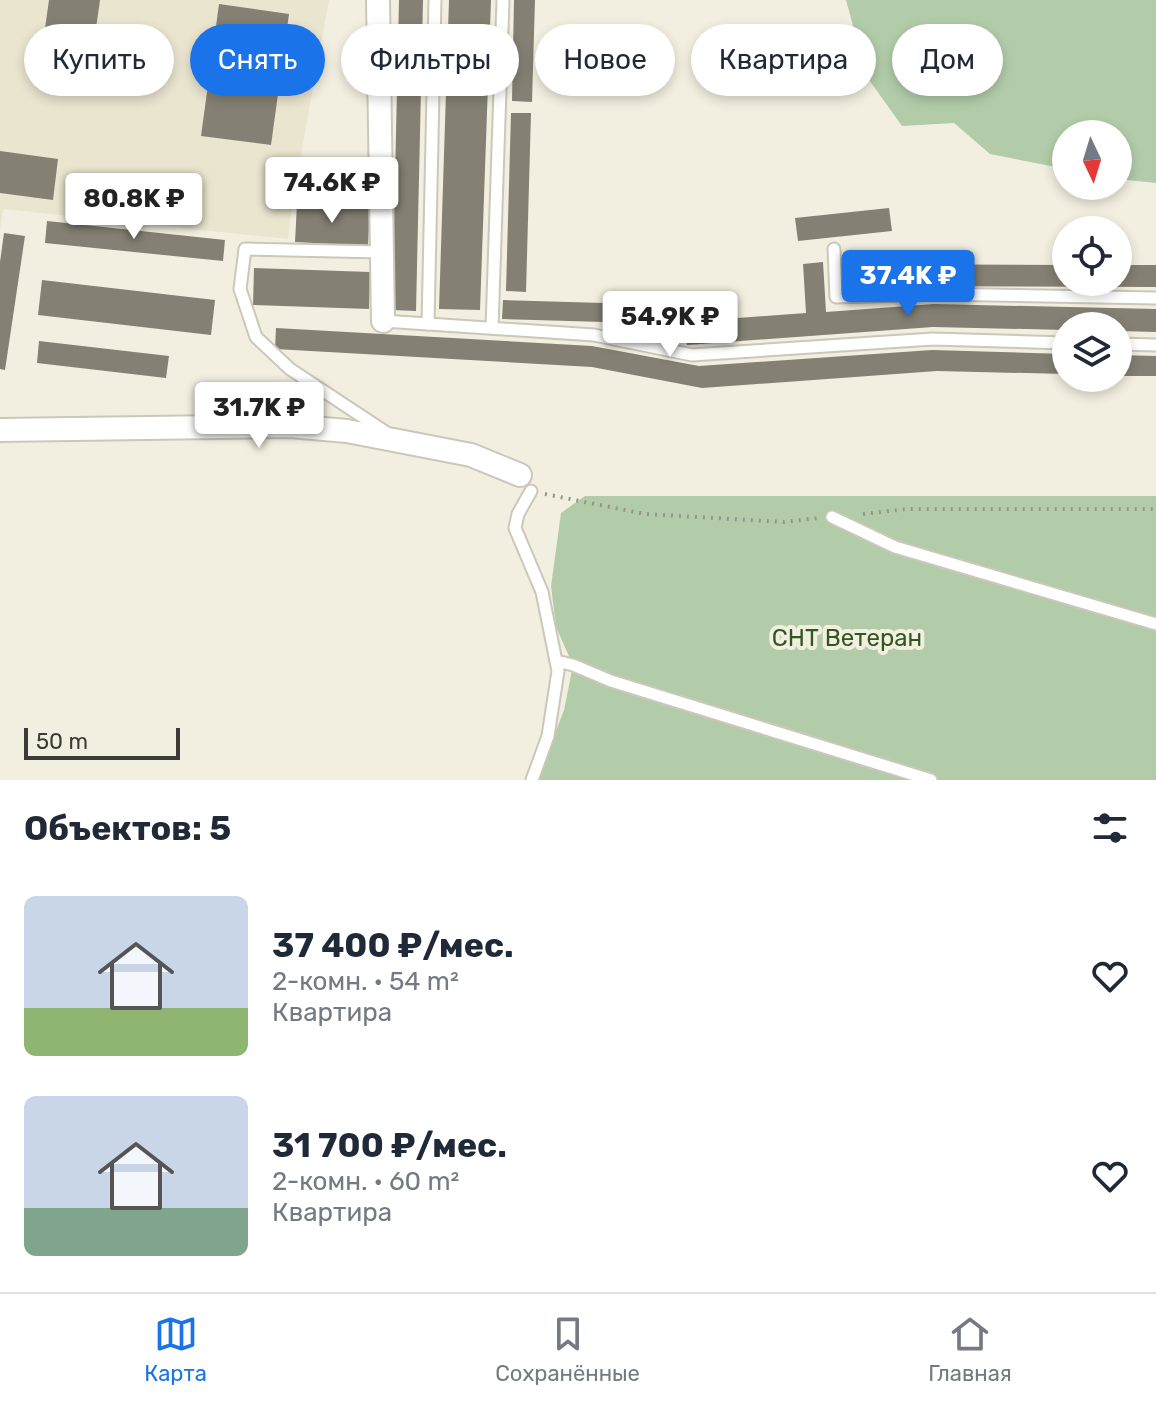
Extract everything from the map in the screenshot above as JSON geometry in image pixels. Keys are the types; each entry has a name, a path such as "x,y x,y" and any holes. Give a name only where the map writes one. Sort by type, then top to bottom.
{"street":[{"path":"378,0 383,321"},
{"path":"0,430 290,426 347,431 471,455 525,483"}],"lane":[{"path":"428,324 435,0"},
{"path":"492,328 503,0"},
{"path":"382,252 245,249 240,289 256,337 290,369 401,442"},
{"path":"834,249 836,297 934,294 1156,298"},
{"path":"383,321 594,335 692,355 933,339 1052,343"},
{"path":"1132,344 1156,345"},
{"path":"525,483 515,528 542,592 558,671 548,736 532,780"},
{"path":"832,517 895,547 1156,624"},
{"path":"556,661 611,681 931,780"}],"shaded area":[{"path":"0,0 329,0 325,24 190,24 190,96 312,96 288,239 3,209 0,230"}],"green space":[{"path":"846,0 1156,0 1156,183 1132,180 1132,120 1052,120 1052,166 990,154 954,123 902,126 876,90 876,24 853,24"},
{"name":"СНТ Ветеран","path":"585,496 1156,496 1156,780 537,780 564,710 573,665 556,627 551,586 561,513"}],"building":[{"path":"49,0 100,0 97,24 46,24"},
{"path":"399,0 423,0 422,24 398,24"},
{"path":"449,0 491,0 490,24 448,24"},
{"path":"514,0 535,0 532,102 512,101 512,96 519,96 519,24 514,24"},
{"path":"219,4 289,14 288,24 216,24"},
{"path":"206,96 278,96 271,145 201,136"},
{"path":"397,96 421,96 416,311 392,310"},
{"path":"446,96 488,96 480,310 439,309"},
{"path":"511,113 531,113 526,292 506,291"},
{"path":"0,151 58,159 53,200 0,193"},
{"path":"297,204 370,208 368,246 295,242"},
{"path":"889,208 892,231 798,241 795,218"},
{"path":"47,221 225,240 223,261 45,243"},
{"path":"4,233 25,236 5,370 0,369 0,262"},
{"path":"823,262 826,312 934,304 1156,309 1156,332 1132,331 1132,312 1052,312 1052,330 933,327 687,345 685,322 806,313 803,264"},
{"path":"848,264 1052,265 1052,287 848,286"},
{"path":"1132,265 1156,265 1156,287 1132,287"},
{"path":"254,268 370,272 369,309 253,305"},
{"path":"42,280 215,300 211,335 38,315"},
{"path":"503,300 673,305 673,324 502,319"},
{"path":"276,328 592,346 699,366 932,350 1052,354 1052,374 937,371 702,388 592,367 275,349"},
{"path":"39,341 169,356 166,378 37,363"},
{"path":"1132,355 1156,356 1156,376 1132,376"}]}
